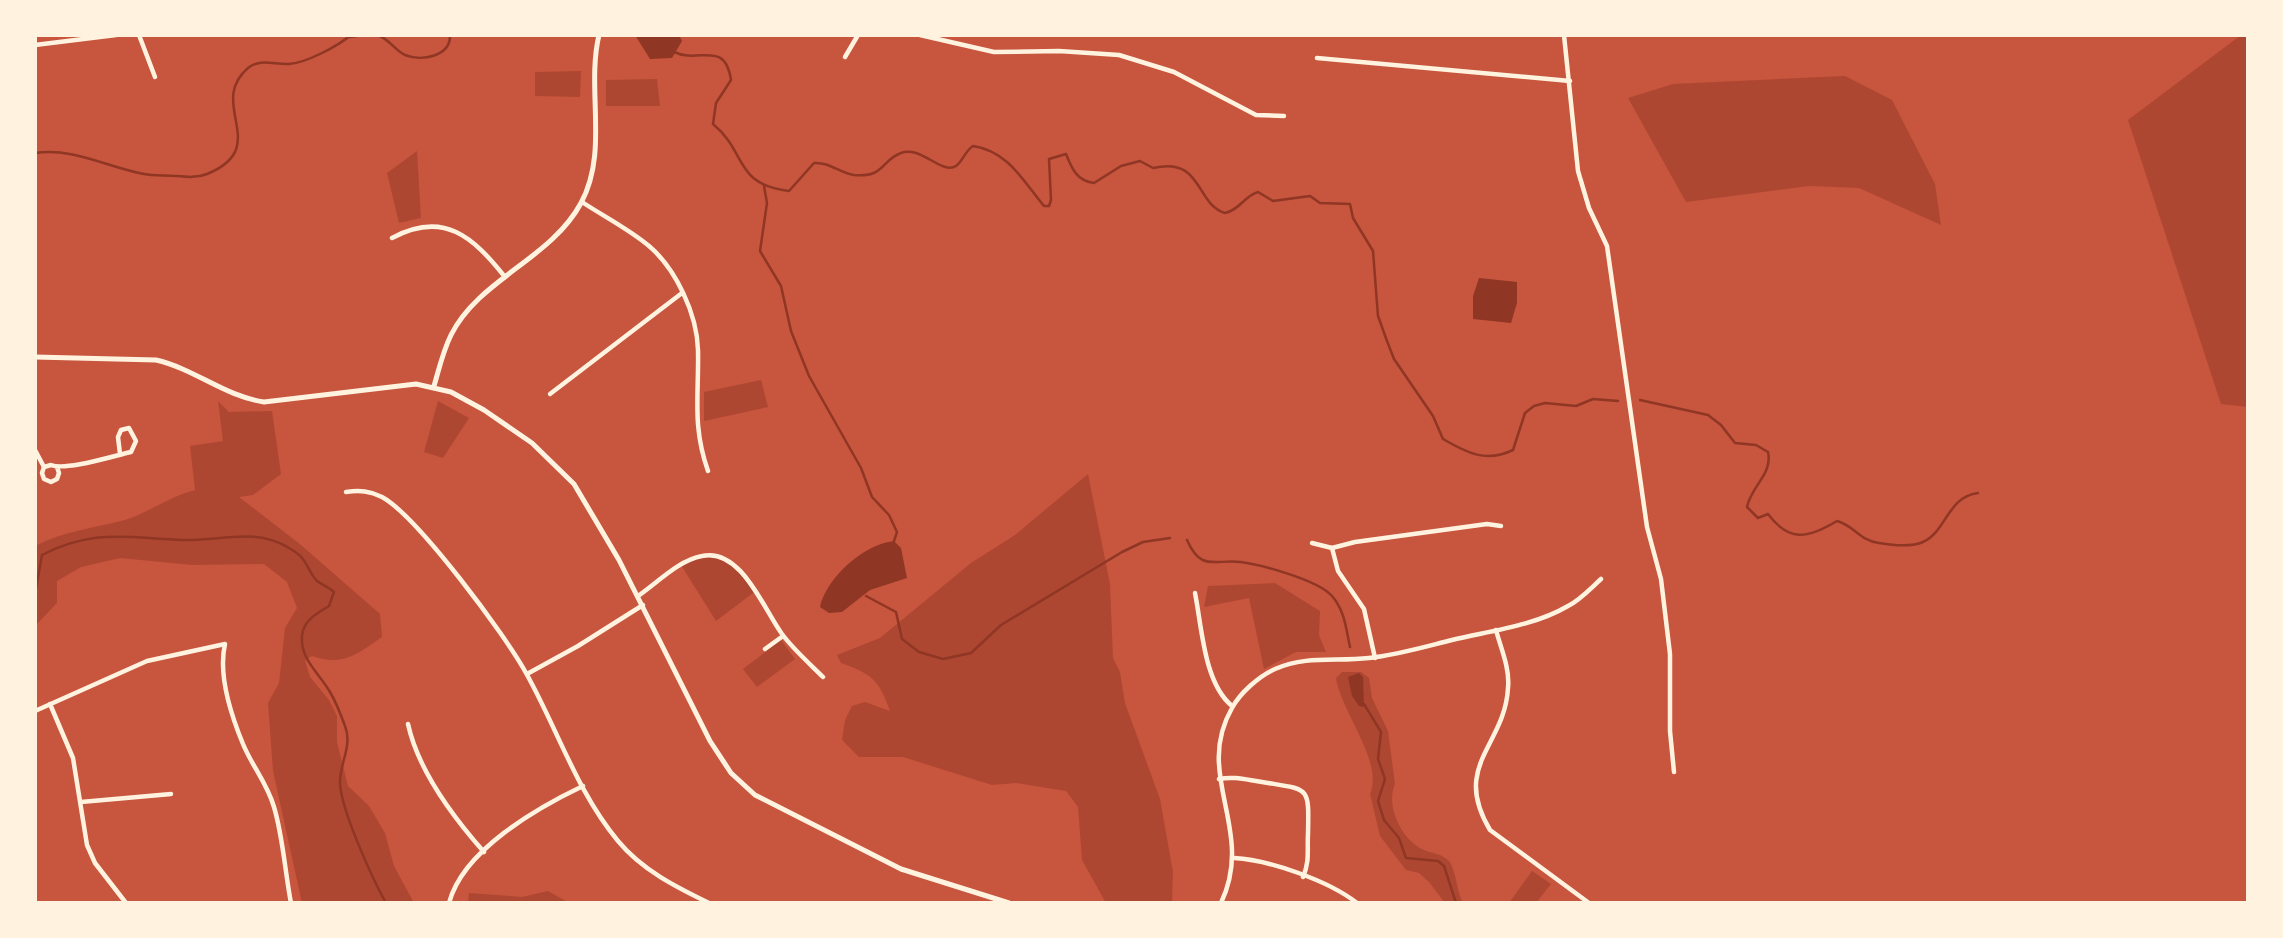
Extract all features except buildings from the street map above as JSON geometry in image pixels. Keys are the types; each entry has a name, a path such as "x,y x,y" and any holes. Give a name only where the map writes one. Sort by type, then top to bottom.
{"street":[{"path":"35,45 116,35"},
{"path":"139,35 155,76"},
{"path":"434,386 451,335 481,297 556,235 582,202 594,155 595,65 599,35"},
{"path":"845,57 858,35"},
{"path":"920,35 994,52 1059,51 1119,55 1174,72 1256,115 1284,116"},
{"path":"1564,35 1578,171 1589,208 1607,246 1647,527 1661,579 1670,654 1670,731 1674,772"},
{"path":"1317,58 1570,81"},
{"path":"582,202 649,246 669,269 682,293 694,322 698,347 696,424 708,471"},
{"path":"392,238 424,227 441,226 455,231 485,254 505,277"},
{"path":"550,394 682,293"},
{"path":"35,357 156,359 174,364 231,394 264,402 401,384 434,386 484,410 553,462 574,484 643,605 710,741 731,773 755,795 901,869 1009,903"},
{"path":"57,467 59,473 51,482 44,479 41,473 44,467 51,464 57,467 120,454 135,447 134,432 129,428 121,430 118,437 120,454"},
{"path":"35,450 44,467"},
{"path":"346,492 363,490 383,498 404,516 489,617 527,674 583,786 619,842 649,870 709,903"},
{"path":"1312,543 1332,548 1395,536 1487,524 1501,526"},
{"path":"1332,548 1338,570 1364,609 1375,658"},
{"path":"638,596 687,561 709,555 732,565 749,579 783,636 823,677"},
{"path":"1221,903 1234,858 1232,825 1219,779 1221,734 1232,706 1245,691 1274,670 1311,658 1375,658 1540,619 1570,606 1601,579"},
{"path":"1195,593 1220,697 1232,706"},
{"path":"527,674 643,605"},
{"path":"1496,630 1507,670 1508,688 1505,704 1476,773 1475,794 1481,815 1490,830 1589,903"},
{"path":"765,649 783,636"},
{"path":"35,710 147,661 225,644 221,660 230,702 243,745 265,782 275,809 291,903"},
{"path":"50,704 73,758 81,802 81,822 87,845 95,863 126,903"},
{"path":"408,724 412,741 443,797 462,827 484,852"},
{"path":"1219,779 1243,778 1289,785 1306,796 1310,804 1309,856 1303,877"},
{"path":"449,903 461,875 484,852 534,811 583,786"},
{"path":"81,802 171,794"},
{"path":"1234,858 1250,859 1303,877 1334,889 1357,903"}],"shaded area":[{"path":"635,35 679,35 682,41 672,58 650,59"},
{"path":"2241,35 2248,35 2248,407 2221,404 2128,120"},
{"path":"581,71 580,97 535,96 535,72"},
{"path":"1845,76 1892,100 1935,184 1941,225 1859,188 1809,186 1686,202 1628,98 1673,84"},
{"path":"657,79 660,106 606,106 606,80"},
{"path":"417,151 421,218 399,223 387,173"},
{"path":"1479,278 1517,282 1517,303 1511,323 1473,319 1473,296"},
{"path":"761,380 768,407 704,421 704,392"},
{"path":"218,401 229,412 272,411 281,474 253,495 239,497 301,545 380,614 382,637 365,649 341,659 312,656 305,660 310,677 329,700 337,716 337,742 348,786 369,806 385,833 394,866 414,903 302,903 273,771 268,703 279,683 285,628 297,608 287,582 264,564 192,565 120,558 81,567 57,581 57,603 35,626 35,546 68,533 125,520 195,490 190,446 223,441"},
{"path":"438,401 469,418 443,458 424,452"},
{"path":"1088,474 1110,584 1113,658 1120,672 1125,703 1160,799 1173,872 1172,903 1106,903 1082,860 1078,807 1066,791 1016,783 992,785 903,757 859,757 842,740 845,720 852,706 865,702 890,711 878,685 867,675 841,663 837,655 880,638 971,563 1015,535"},
{"path":"894,541 901,548 907,578 870,590 842,612 829,613 820,607 830,585 848,564 871,548"},
{"path":"709,555 732,565 757,590 716,621 681,565"},
{"path":"1275,583 1320,611 1319,635 1326,652 1296,652 1264,669 1249,598 1204,607 1208,586"},
{"path":"781,640 795,659 757,687 743,669"},
{"path":"1342,672 1361,672 1369,678 1372,698 1388,731 1395,784 1392,802 1398,822 1416,845 1449,861 1463,903 1445,903 1419,873 1406,870 1380,836 1370,794 1373,781 1367,752 1339,691 1336,678"},
{"path":"1359,673 1363,677 1364,707 1359,706 1352,696 1348,677"},
{"path":"1532,871 1551,884 1536,903 1509,903"},
{"path":"548,891 569,903 468,903 469,893 522,897"}],"waterway":[{"path":"35,153 76,155 148,175 192,177 207,174 226,163 235,151 238,138 233,96 237,82 248,68 263,63 289,64 304,61 351,35"},
{"path":"350,37 364,35"},
{"path":"378,35 405,55 419,58 441,52 446,48 450,35"},
{"path":"674,52 693,56 717,56 723,60 731,80 716,103 713,124 724,135 750,174 758,182 771,187 789,191 814,163 825,164 849,174 864,175 872,174 895,156 908,152 950,168 956,166 973,146 985,149 1006,161 1044,206 1049,206 1051,200 1049,159 1066,154 1079,177 1094,183 1121,166 1140,161 1153,168 1169,166 1181,169 1190,175 1215,208 1225,213 1258,192 1273,201 1310,196 1320,203 1350,204 1353,218 1373,251 1378,316 1394,359 1433,416 1443,439 1477,455 1494,456 1513,450 1525,413 1534,406 1545,403 1576,406 1593,399 1618,401"},
{"path":"764,186 767,203 760,251 781,286 791,331 809,376 861,468 872,497 889,515 897,532 894,541"},
{"path":"1640,400 1708,415 1721,425 1735,443 1756,445 1768,452 1765,474 1747,507 1758,518 1768,514 1791,533 1808,534 1837,521 1872,542 1918,544 1931,537 1960,501 1978,493"},
{"path":"35,594 42,555 61,546 97,538 264,538 277,542 300,556 316,580 334,592 329,606 305,626 302,644 307,659 326,685 345,726 347,748 340,777 342,796 358,845 386,903"},
{"path":"866,596 896,612 902,639 919,652 943,659 971,653 1001,625 1122,552 1143,542 1170,538"},
{"path":"1187,540 1192,550 1203,560 1262,566 1303,579 1325,590 1340,608 1350,647"},
{"path":"1364,704 1381,732 1378,759 1385,779 1378,801 1384,820 1399,838 1406,858 1438,861 1444,866 1456,903"},
{"path":"417,903 424,903"}]}
